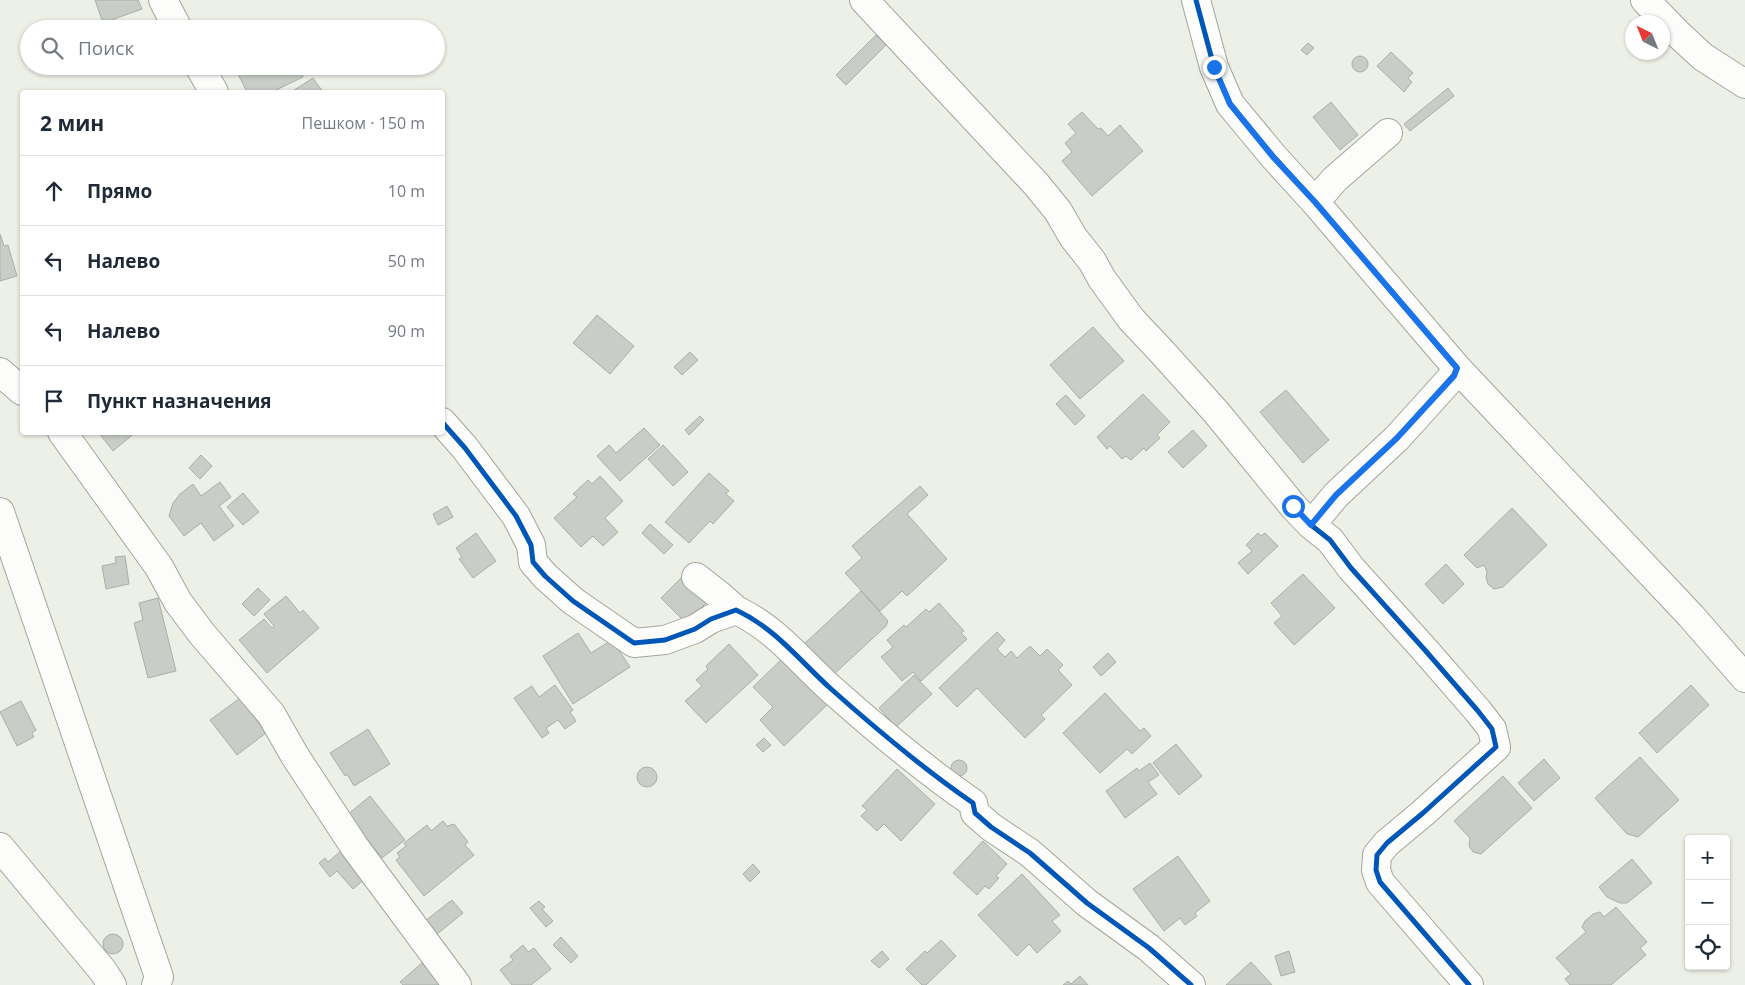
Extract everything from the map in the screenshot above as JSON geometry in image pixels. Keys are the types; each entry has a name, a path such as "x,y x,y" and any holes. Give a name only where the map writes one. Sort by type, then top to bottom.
{"street":[{"path":"163,0 173,20"},
{"path":"864,0 1036,184 1058,211 1102,279 1131,319 1210,406 1293,506 1311,525 1330,540 1351,568 1424,649 1492,729 1496,746 1377,855 1376,870 1380,882 1469,985"},
{"path":"1196,0 1214,67 1230,104 1274,158 1315,202 1457,368 1691,616 1745,678"},
{"path":"1645,0 1703,57 1745,84"},
{"path":"205,75 213,90"},
{"path":"1315,202 1335,179 1388,133"},
{"path":"1311,525 1336,495 1397,438 1454,376 1457,368"},
{"path":"0,372 20,389"},
{"path":"445,425 465,448 516,516 531,545 532,562 573,601 634,643 665,640 736,610"},
{"path":"64,435 159,566 183,608 202,634 271,714 295,756 354,846 457,985"},
{"path":"0,512 159,977 156,985"},
{"path":"696,577 719,594 736,610 755,619 779,638 880,733 973,804 975,814 1030,853 1086,903 1148,948 1191,985"},
{"path":"0,847 103,971 112,985"}],"building":[{"path":"95,0 138,0 142,9 111,20 102,20"},
{"path":"876,35 886,45 846,85 836,75"},
{"path":"1308,43 1314,48 1307,55 1301,50"},
{"path":"1391,52 1413,73 1408,78 1412,82 1404,92 1377,66"},
{"path":"1357,56 1363,56 1368,61 1366,70 1357,72 1352,67 1352,61"},
{"path":"238,75 302,75 303,77 276,90 246,90"},
{"path":"313,78 322,90 294,90"},
{"path":"1448,88 1454,96 1410,131 1404,124"},
{"path":"1331,102 1358,135 1340,150 1313,117"},
{"path":"1082,112 1098,129 1101,128 1108,136 1120,125 1143,151 1092,196 1062,161 1072,152 1065,143 1076,133 1068,124"},
{"path":"0,234 4,246 8,245 17,276 0,281"},
{"path":"597,315 634,346 610,374 573,343"},
{"path":"1093,327 1124,361 1080,399 1050,365"},
{"path":"690,352 698,360 682,375 674,367"},
{"path":"1286,390 1329,440 1303,463 1260,412"},
{"path":"1143,394 1170,422 1157,435 1160,438 1146,451 1144,448 1131,460 1126,456 1122,459 1110,446 1107,449 1097,437"},
{"path":"1066,395 1085,416 1075,425 1056,404"},
{"path":"700,416 704,420 689,435 685,430"},
{"path":"644,428 660,445 620,481 597,456 609,445 616,453"},
{"path":"1193,430 1207,446 1183,468 1168,452"},
{"path":"100,435 132,435 113,451"},
{"path":"663,445 688,472 673,486 648,459"},
{"path":"201,455 212,466 200,479 189,468"},
{"path":"709,473 729,491 726,494 734,501 713,524 710,521 689,543 665,522"},
{"path":"600,476 623,501 605,518 618,532 603,546 593,536 581,547 554,518 577,497 573,494 588,480 592,484"},
{"path":"220,482 231,497 219,506 234,526 214,541 201,523 184,536 169,516 173,503 180,494 193,484 201,496"},
{"path":"920,486 928,495 907,514 947,559 907,596 902,591 880,611 845,573 862,558 852,546"},
{"path":"243,493 259,512 243,525 227,507"},
{"path":"447,506 453,517 438,525 433,514"},
{"path":"1512,508 1547,545 1503,587 1494,589 1488,584 1484,565 1477,568 1464,555"},
{"path":"650,524 673,545 664,554 642,533"},
{"path":"476,533 496,561 473,578 459,559 462,557 456,548"},
{"path":"1258,533 1261,536 1265,533 1278,546 1248,574 1238,563 1252,551 1246,545"},
{"path":"125,556 129,584 106,589 102,566 116,563 115,557"},
{"path":"1446,564 1464,584 1443,604 1425,584"},
{"path":"1303,574 1335,608 1294,645 1274,623 1282,616 1271,603"},
{"path":"684,575 709,600 686,623 661,598"},
{"path":"258,588 270,600 254,616 242,604"},
{"path":"861,591 888,621 886,626 832,676 803,645"},
{"path":"286,596 300,613 303,610 319,628 267,673 239,640 264,619 272,628 274,626 264,614"},
{"path":"158,598 176,671 148,678 134,623 143,620 139,603"},
{"path":"939,603 964,631 961,633 967,639 921,681 913,672 902,681 881,657 893,647 887,640 904,625 906,627 926,609 929,612"},
{"path":"997,632 1005,640 997,649 1005,657 1011,651 1017,658 1030,646 1040,656 1047,649 1063,665 1058,670 1072,685 1041,715 1045,719 1025,738 977,688 957,707 939,688"},
{"path":"578,633 591,653 612,640 630,667 573,704 543,656"},
{"path":"729,644 758,675 706,723 685,701 702,686 696,680 708,669 706,666"},
{"path":"1108,653 1116,662 1101,676 1093,667"},
{"path":"785,656 829,703 784,746 760,720 773,707 753,687"},
{"path":"914,675 932,694 896,727 879,708"},
{"path":"555,685 573,710 570,712 576,721 565,729 558,720 546,728 549,733 542,738 514,698 532,686 539,697"},
{"path":"1691,685 1709,705 1657,753 1639,733"},
{"path":"1105,693 1140,731 1144,728 1151,736 1132,754 1127,749 1100,773 1063,733"},
{"path":"240,698 266,733 237,755 210,720"},
{"path":"21,701 36,730 32,733 34,737 17,746 0,712"},
{"path":"368,729 390,764 354,786 330,753"},
{"path":"764,738 771,745 763,752 756,745"},
{"path":"1176,744 1202,776 1179,795 1153,763"},
{"path":"1640,757 1679,800 1638,837 1627,834 1595,798"},
{"path":"1544,759 1560,778 1534,801 1518,783"},
{"path":"959,760 965,762 967,768 965,774 959,776 953,774 951,768 953,762"},
{"path":"1150,763 1159,775 1148,782 1157,794 1125,818 1106,791 1137,768 1139,771"},
{"path":"647,767 654,770 657,777 654,784 647,787 640,784 637,777 640,770"},
{"path":"897,769 935,804 901,841 884,824 877,831 861,816 867,810 862,806"},
{"path":"1503,776 1532,808 1481,854 1473,852 1469,846 1470,838 1454,821"},
{"path":"370,796 405,840 382,858 347,815"},
{"path":"443,821 447,826 454,824 468,842 465,845 474,855 424,896 396,860 400,857 397,853 406,846 404,843 427,825 431,831"},
{"path":"983,841 1007,864 996,876 999,878 989,889 985,886 977,895 953,873"},
{"path":"342,850 366,878 353,889 337,871 330,877 319,863 325,858 328,862"},
{"path":"1178,856 1210,901 1195,913 1197,916 1185,925 1180,918 1164,931 1133,889"},
{"path":"1632,859 1652,883 1627,903 1620,903 1607,897 1599,887"},
{"path":"753,864 760,872 750,882 743,874"},
{"path":"1022,874 1060,915 1052,921 1061,931 1037,953 1029,944 1017,956 978,915"},
{"path":"452,900 463,913 436,935 425,921"},
{"path":"539,901 545,907 542,909 553,921 546,927 530,908"},
{"path":"1616,907 1647,942 1640,948 1646,955 1611,985 1570,985 1565,979 1571,974 1556,958 1586,932 1582,927 1585,921 1593,914 1600,912 1604,917"},
{"path":"113,934 120,937 123,944 120,951 113,954 106,951 103,944 106,937"},
{"path":"561,937 578,956 571,963 553,945"},
{"path":"941,940 956,956 926,985 922,985 906,969 925,951 927,953"},
{"path":"523,945 528,952 534,948 551,969 531,985 512,985 500,970 513,960 510,956"},
{"path":"882,951 889,959 879,968 871,961"},
{"path":"1289,951 1295,972 1281,976 1275,956"},
{"path":"1251,962 1272,985 1226,985"},
{"path":"422,963 441,985 403,985 400,982"},
{"path":"1080,976 1088,985 1063,985 1068,981 1071,984"}],"cycle path":[{"path":"1196,0 1214,67 1230,104 1457,368 1454,375 1397,438 1336,495 1311,525 1330,540 1351,568 1424,649 1492,729 1496,747 1387,843 1377,855 1376,870 1380,882 1469,985"},
{"path":"445,425 465,448 516,516 531,545 533,562 545,576 573,601 634,643 665,640 695,629 711,619 736,610 750,617 775,635 830,688 882,733 917,762 973,803 975,813 991,827 1030,853 1087,903 1149,948 1191,985"}],"route":[{"path":"1214,67 1230,104 1274,158 1315,202 1457,368 1454,376 1397,438 1336,495 1311,525 1293,506"}]}
